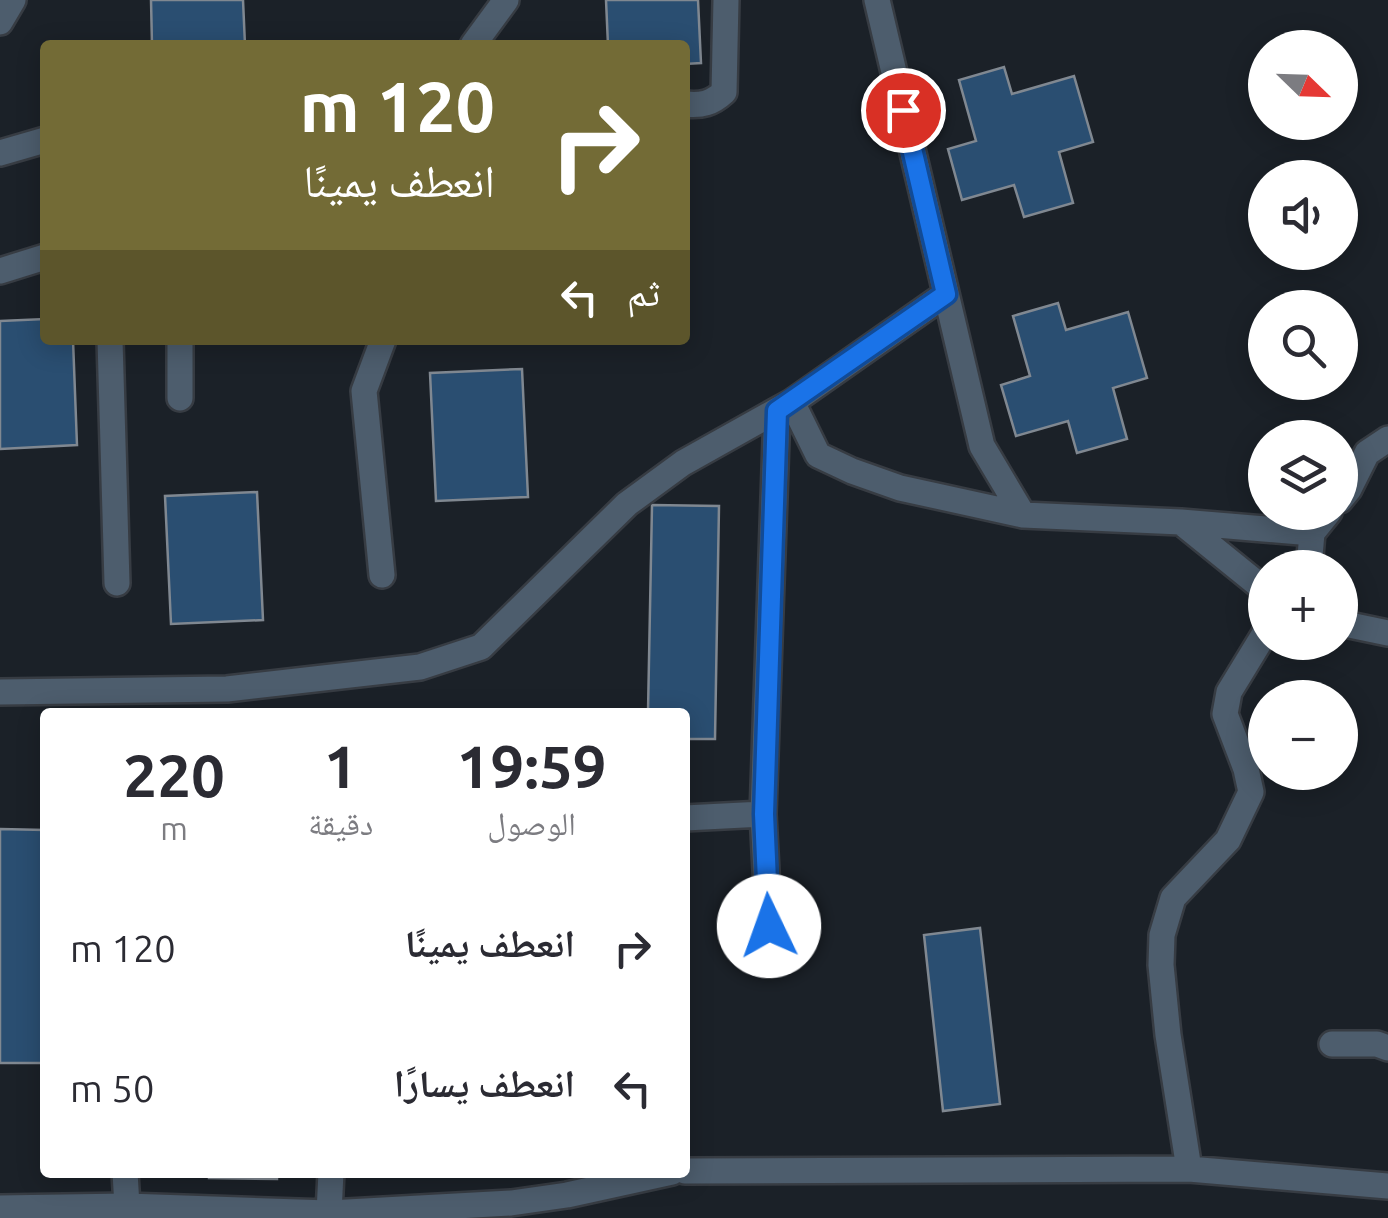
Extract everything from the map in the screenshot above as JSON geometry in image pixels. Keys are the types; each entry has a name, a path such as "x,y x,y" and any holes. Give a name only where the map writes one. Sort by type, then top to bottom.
{"street":[{"path":"0,22 12,0"},
{"path":"477,40 506,0"},
{"path":"690,105 714,101 724,92 726,0"},
{"path":"878,0 982,446 1024,515"},
{"path":"0,153 40,141"},
{"path":"0,271 40,259"},
{"path":"0,692 227,688 420,668 481,647 627,504 683,463 784,407 946,294"},
{"path":"110,345 117,583"},
{"path":"180,345 180,398"},
{"path":"382,345 364,391 382,575"},
{"path":"784,407 818,455 900,488 1024,515 1312,533"},
{"path":"769,926 764,814 784,407"},
{"path":"1358,472 1367,454 1388,439"},
{"path":"1180,522 1248,576"},
{"path":"1310,550 1314,530"},
{"path":"1358,627 1388,633"},
{"path":"1189,1169 1168,1035 1162,935 1172,898 1228,840 1252,792 1225,714 1229,692 1249,660"},
{"path":"690,818 764,814"},
{"path":"1332,1044 1377,1044 1388,1048"},
{"path":"690,1171 1189,1169 1388,1186"},
{"path":"125,1178 126,1206"},
{"path":"330,1178 330,1213"},
{"path":"0,1208 126,1206 330,1213 511,1203 566,1184 619,1178"}],"building":[{"path":"151,0 243,0 245,40 152,40"},
{"path":"606,0 698,0 701,63 690,64 690,40 608,40"},
{"path":"1004,67 1012,94 1074,76 1093,142 1059,152 1073,203 1024,217 1014,185 962,200 948,149 976,141 959,80"},
{"path":"1058,303 1066,330 1128,312 1147,378 1113,388 1127,439 1077,453 1068,421 1016,436 1001,385 1030,376 1013,316"},
{"path":"40,319 40,345 73,345 77,445 0,449 0,321"},
{"path":"522,369 528,497 436,501 430,373"},
{"path":"257,492 263,620 171,624 165,496"},
{"path":"652,505 719,506 715,739 690,739 690,708 648,708"},
{"path":"0,829 40,830 40,1063 0,1063"},
{"path":"980,928 1000,1104 943,1111 924,935"}],"route":[{"path":"769,926 764,814 777,411 946,294 903,110"}]}
